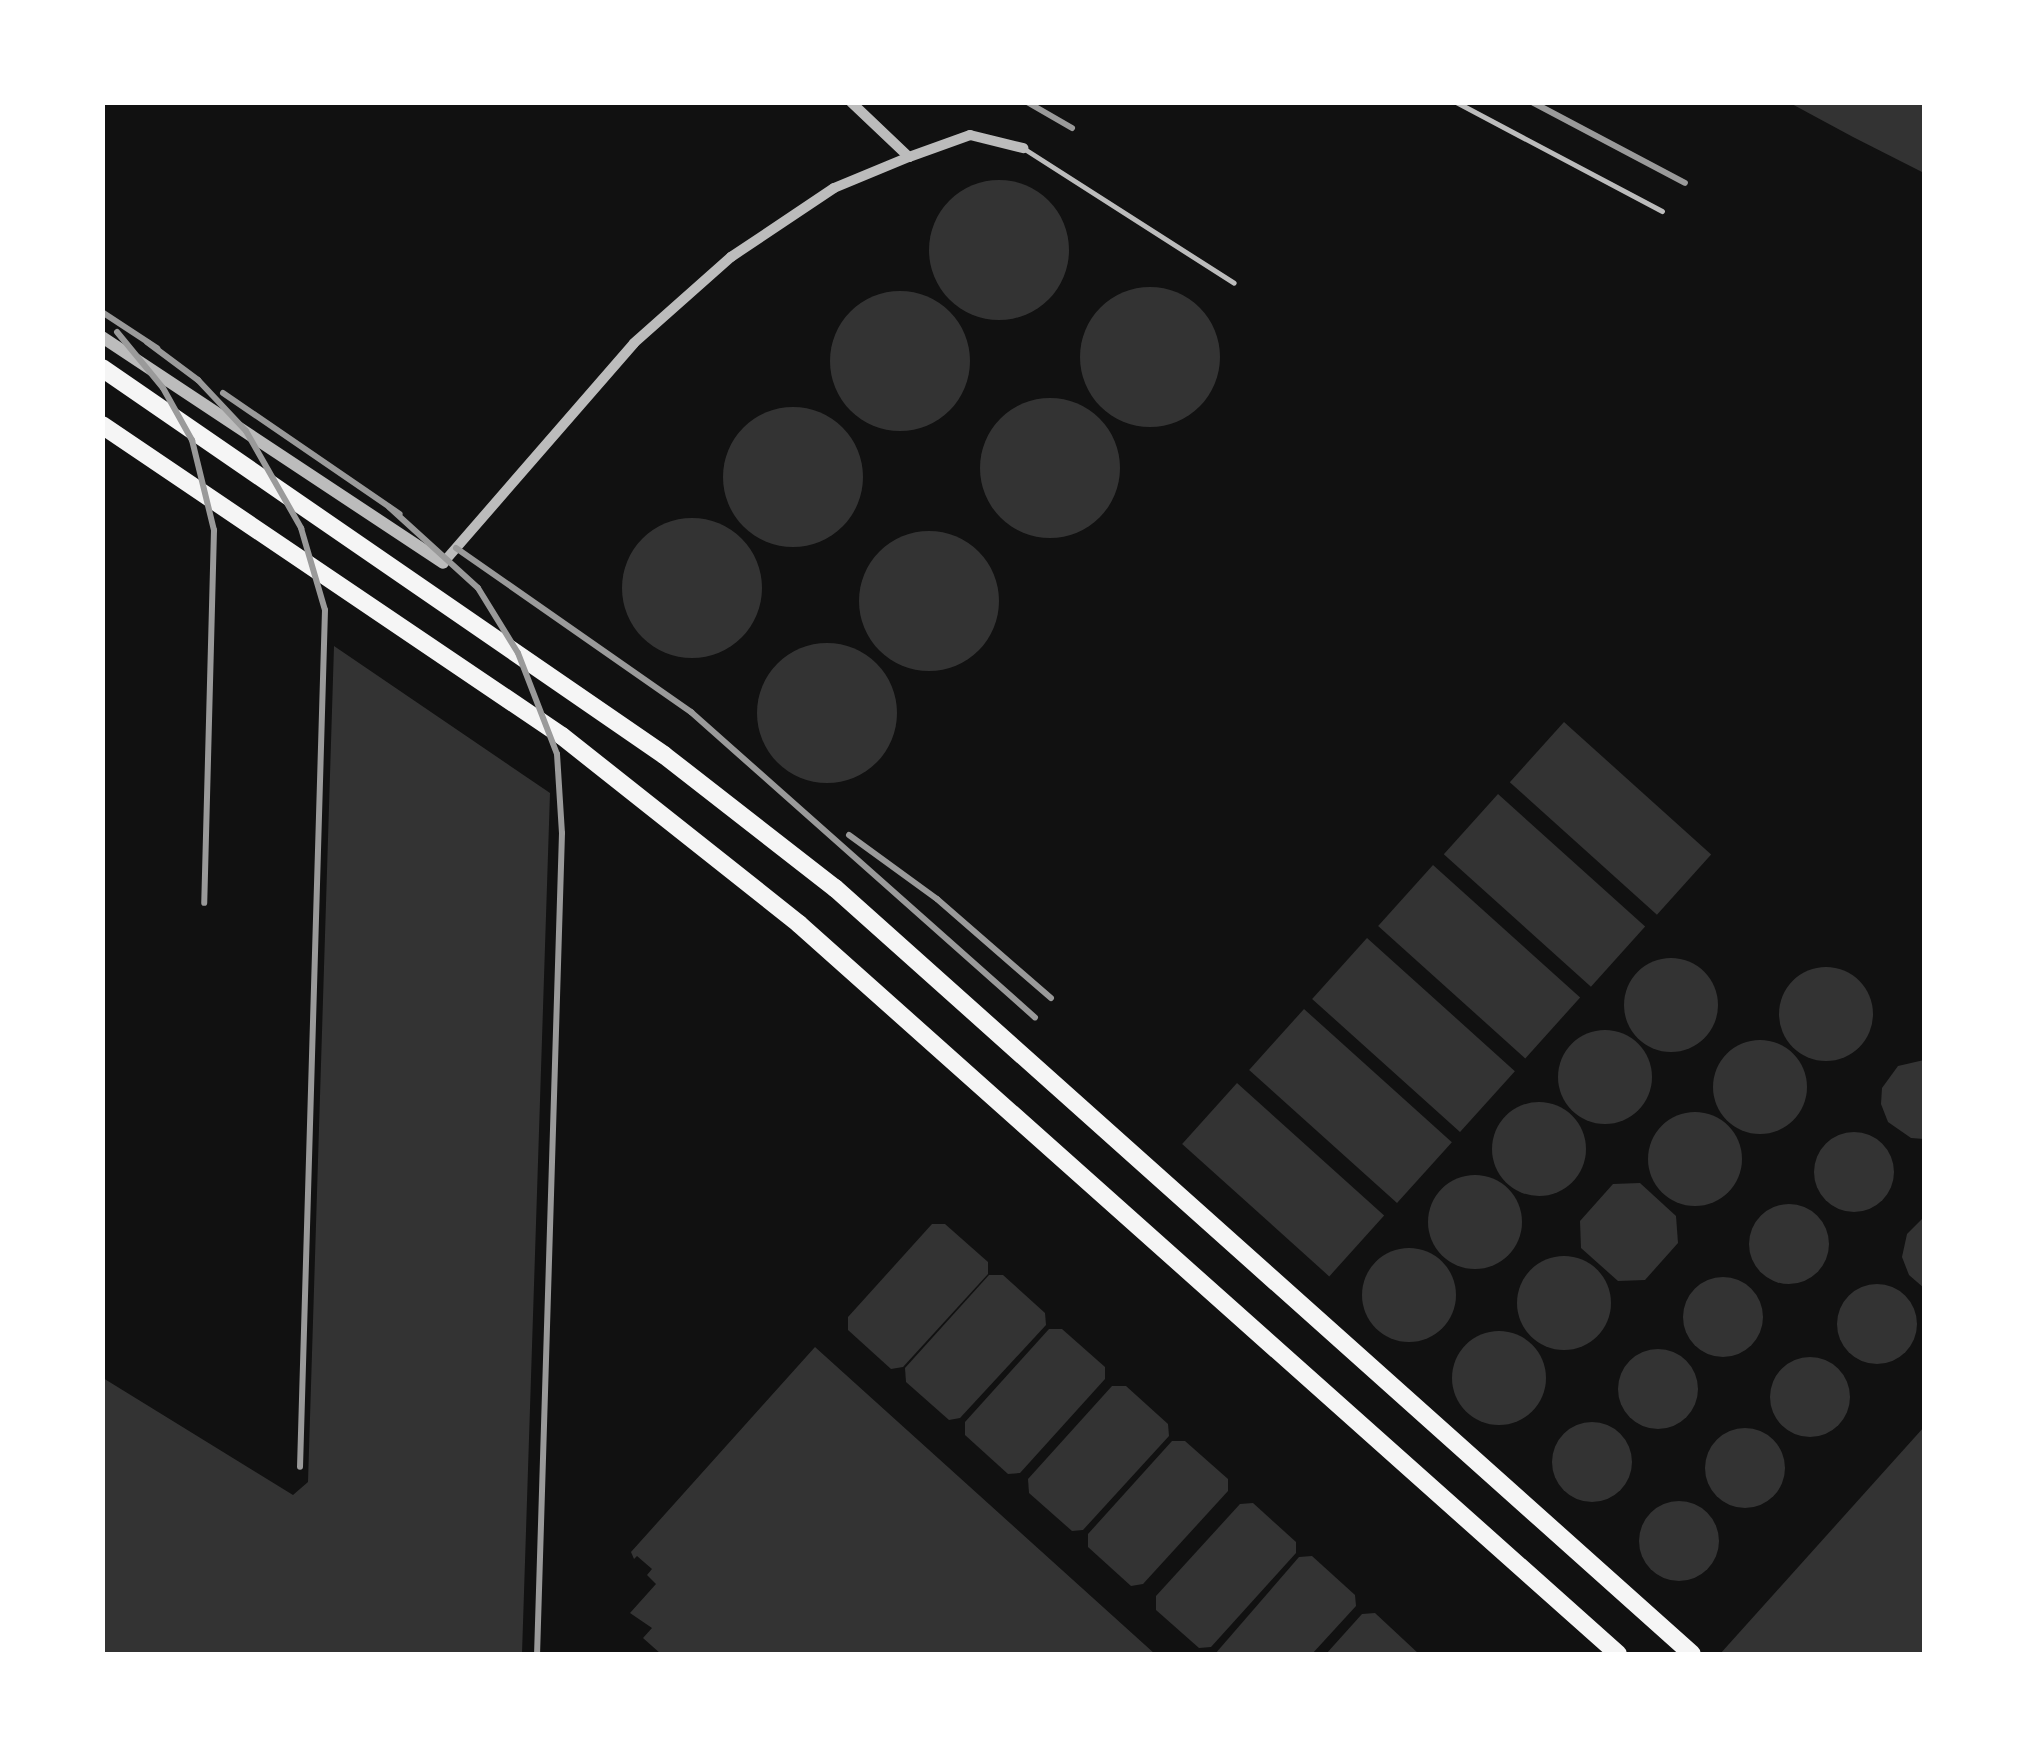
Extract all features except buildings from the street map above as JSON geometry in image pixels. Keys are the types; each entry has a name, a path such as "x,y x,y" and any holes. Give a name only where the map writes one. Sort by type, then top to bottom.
{"highway":[{"path":"102,368 664,755 835,888 1692,1654"},
{"path":"102,424 562,736 800,924 1618,1654"}],"street":[{"path":"851,102 909,157"},
{"path":"102,337 443,563 634,344 731,257 834,188 909,157 970,135 1023,148"}],"lane":[{"path":"1456,102 1662,211"},
{"path":"1023,148 1234,283"}],"shaded area":[{"path":"1790,103 1924,103 1924,173 1853,137"},
{"path":"999,180 1026,185 1049,200 1064,223 1069,250 1064,277 1049,300 1026,315 999,320 972,315 949,300 934,277 929,250 934,223 949,200 972,185"},
{"path":"1150,287 1177,292 1200,307 1215,330 1220,357 1215,384 1200,407 1177,422 1150,427 1123,422 1100,407 1085,384 1080,357 1085,330 1100,307 1123,292"},
{"path":"900,291 927,296 950,311 965,334 970,361 965,388 950,411 927,426 900,431 873,426 850,411 835,388 830,361 835,334 850,311 873,296"},
{"path":"1050,398 1077,403 1100,418 1115,441 1120,468 1115,495 1100,518 1077,533 1050,538 1023,533 1000,518 985,495 980,468 985,441 1000,418 1023,403"},
{"path":"793,407 820,412 843,427 858,450 863,477 858,504 843,527 820,542 793,547 766,542 743,527 728,504 723,477 728,450 743,427 766,412"},
{"path":"692,518 719,523 742,538 757,561 762,588 757,615 742,638 719,653 692,658 665,653 642,638 627,615 622,588 627,561 642,538 665,523"},
{"path":"929,531 956,536 979,551 994,574 999,601 994,628 979,651 956,666 929,671 902,666 879,651 864,628 859,601 864,574 879,551 902,536"},
{"path":"827,643 854,648 877,663 892,686 897,713 892,740 877,763 854,778 827,783 800,778 777,763 762,740 757,713 762,686 777,663 800,648"},
{"path":"334,646 550,793 522,1654 103,1654 103,1378 293,1495 308,1482"},
{"path":"1564,722 1711,854 1657,915 1510,782"},
{"path":"1498,794 1645,926 1591,987 1444,854"},
{"path":"1433,865 1580,997 1525,1058 1378,926"},
{"path":"1367,938 1515,1071 1460,1132 1312,999"},
{"path":"1671,958 1689,962 1704,972 1714,987 1718,1005 1714,1023 1704,1038 1689,1048 1671,1052 1653,1048 1638,1038 1628,1023 1624,1005 1628,987 1638,972 1653,962"},
{"path":"1826,967 1844,970 1859,981 1870,996 1870,1032 1859,1047 1844,1058 1826,1061 1808,1058 1793,1047 1782,1032 1779,1014 1782,996 1793,981 1808,970"},
{"path":"1304,1009 1452,1142 1397,1203 1249,1070"},
{"path":"1605,1030 1623,1034 1638,1044 1648,1059 1652,1077 1648,1095 1638,1110 1623,1120 1605,1124 1587,1120 1572,1110 1562,1095 1558,1077 1562,1059 1572,1044 1587,1034"},
{"path":"1760,1040 1778,1044 1793,1054 1803,1069 1807,1087 1803,1105 1793,1120 1778,1130 1760,1134 1742,1130 1727,1120 1717,1105 1713,1087 1717,1069 1727,1054 1742,1044"},
{"path":"1924,1060 1924,1139 1911,1138 1888,1122 1881,1104 1882,1088 1898,1066"},
{"path":"1237,1083 1384,1215 1329,1276 1182,1144"},
{"path":"1539,1102 1557,1106 1572,1116 1582,1131 1586,1149 1582,1167 1572,1182 1557,1192 1539,1196 1521,1192 1506,1182 1496,1167 1492,1149 1496,1131 1506,1116 1521,1106"},
{"path":"1695,1112 1713,1116 1728,1126 1738,1141 1742,1159 1738,1177 1728,1192 1713,1202 1695,1206 1677,1202 1662,1192 1652,1177 1648,1159 1652,1141 1662,1126 1677,1116"},
{"path":"1854,1132 1869,1135 1882,1144 1891,1157 1891,1187 1882,1200 1869,1209 1854,1212 1839,1209 1826,1200 1817,1187 1814,1172 1817,1157 1826,1144 1839,1135"},
{"path":"1475,1175 1493,1179 1508,1189 1518,1204 1522,1222 1518,1240 1508,1255 1493,1265 1475,1269 1457,1265 1442,1255 1432,1240 1428,1222 1432,1204 1442,1189 1457,1179"},
{"path":"1640,1183 1676,1216 1678,1243 1645,1280 1618,1281 1581,1248 1580,1221 1613,1184"},
{"path":"1789,1204 1804,1207 1817,1216 1826,1229 1826,1259 1817,1272 1804,1281 1789,1284 1774,1281 1761,1272 1752,1259 1749,1244 1752,1229 1761,1216 1774,1207"},
{"path":"1924,1217 1924,1288 1909,1275 1902,1257 1907,1234"},
{"path":"932,1224 945,1224 988,1262 988,1274 903,1367 891,1369 848,1330 848,1317"},
{"path":"1409,1248 1427,1252 1442,1262 1452,1277 1456,1295 1452,1313 1442,1328 1427,1338 1409,1342 1391,1338 1376,1328 1366,1313 1362,1295 1366,1277 1376,1262 1391,1252"},
{"path":"1564,1256 1582,1260 1597,1270 1607,1285 1611,1303 1607,1321 1597,1336 1582,1346 1564,1350 1546,1346 1531,1336 1521,1321 1517,1303 1521,1285 1531,1270 1546,1260"},
{"path":"989,1275 1003,1275 1045,1313 1046,1325 960,1418 949,1420 906,1382 905,1368"},
{"path":"1723,1277 1738,1280 1751,1289 1760,1302 1760,1332 1751,1345 1738,1354 1723,1357 1708,1354 1695,1345 1686,1332 1683,1317 1686,1302 1695,1289 1708,1280"},
{"path":"1877,1284 1892,1287 1905,1296 1914,1309 1914,1339 1905,1352 1892,1361 1877,1364 1862,1361 1849,1352 1840,1339 1837,1324 1840,1309 1849,1296 1862,1287"},
{"path":"1049,1329 1062,1329 1105,1367 1105,1379 1020,1473 1008,1474 965,1435 965,1422"},
{"path":"1499,1331 1517,1335 1532,1345 1542,1360 1546,1378 1542,1396 1532,1411 1517,1421 1499,1425 1481,1421 1466,1411 1456,1396 1452,1378 1456,1360 1466,1345 1481,1335"},
{"path":"815,1347 1155,1654 661,1654 643,1638 652,1628 630,1613 656,1584 647,1575 652,1569 637,1556 634,1559 631,1552"},
{"path":"1658,1349 1673,1352 1686,1361 1695,1374 1695,1404 1686,1417 1673,1426 1658,1429 1643,1426 1630,1417 1621,1404 1618,1389 1621,1374 1630,1361 1643,1352"},
{"path":"1810,1357 1825,1360 1838,1369 1847,1382 1847,1412 1838,1425 1825,1434 1810,1437 1795,1434 1782,1425 1773,1412 1770,1397 1773,1382 1782,1369 1795,1360"},
{"path":"1112,1386 1126,1386 1168,1424 1169,1436 1083,1530 1072,1531 1029,1493 1028,1479"},
{"path":"1592,1422 1607,1425 1620,1434 1629,1447 1629,1477 1620,1490 1607,1499 1592,1502 1577,1499 1564,1490 1555,1477 1552,1462 1555,1447 1564,1434 1577,1425"},
{"path":"1924,1427 1924,1654 1720,1654"},
{"path":"1745,1428 1760,1431 1773,1440 1782,1453 1782,1483 1773,1496 1760,1505 1745,1508 1730,1505 1717,1496 1708,1483 1705,1468 1708,1453 1717,1440 1730,1431"},
{"path":"1172,1441 1185,1441 1228,1479 1228,1491 1143,1584 1131,1586 1088,1547 1088,1534"},
{"path":"1679,1501 1694,1504 1707,1513 1716,1526 1716,1556 1707,1569 1694,1578 1679,1581 1664,1578 1651,1569 1642,1556 1639,1541 1642,1526 1651,1513 1664,1504"},
{"path":"1253,1503 1296,1542 1296,1553 1211,1647 1199,1648 1156,1610 1156,1596 1240,1504"},
{"path":"1312,1556 1355,1595 1356,1606 1312,1654 1215,1654 1299,1557"},
{"path":"1375,1613 1419,1654 1326,1654 1362,1614"}],"railway":[{"path":"1027,102 1072,128"},
{"path":"1532,102 1685,183"},
{"path":"102,312 157,348"},
{"path":"117,332 163,388 192,440 214,530 204,903"},
{"path":"147,342 198,380 246,431 301,528 325,610 300,1467"},
{"path":"223,393 400,514"},
{"path":"389,507 478,588 518,653 557,754 562,833 537,1654"},
{"path":"456,548 691,712 1035,1017"},
{"path":"849,835 937,899 1051,998"}]}
